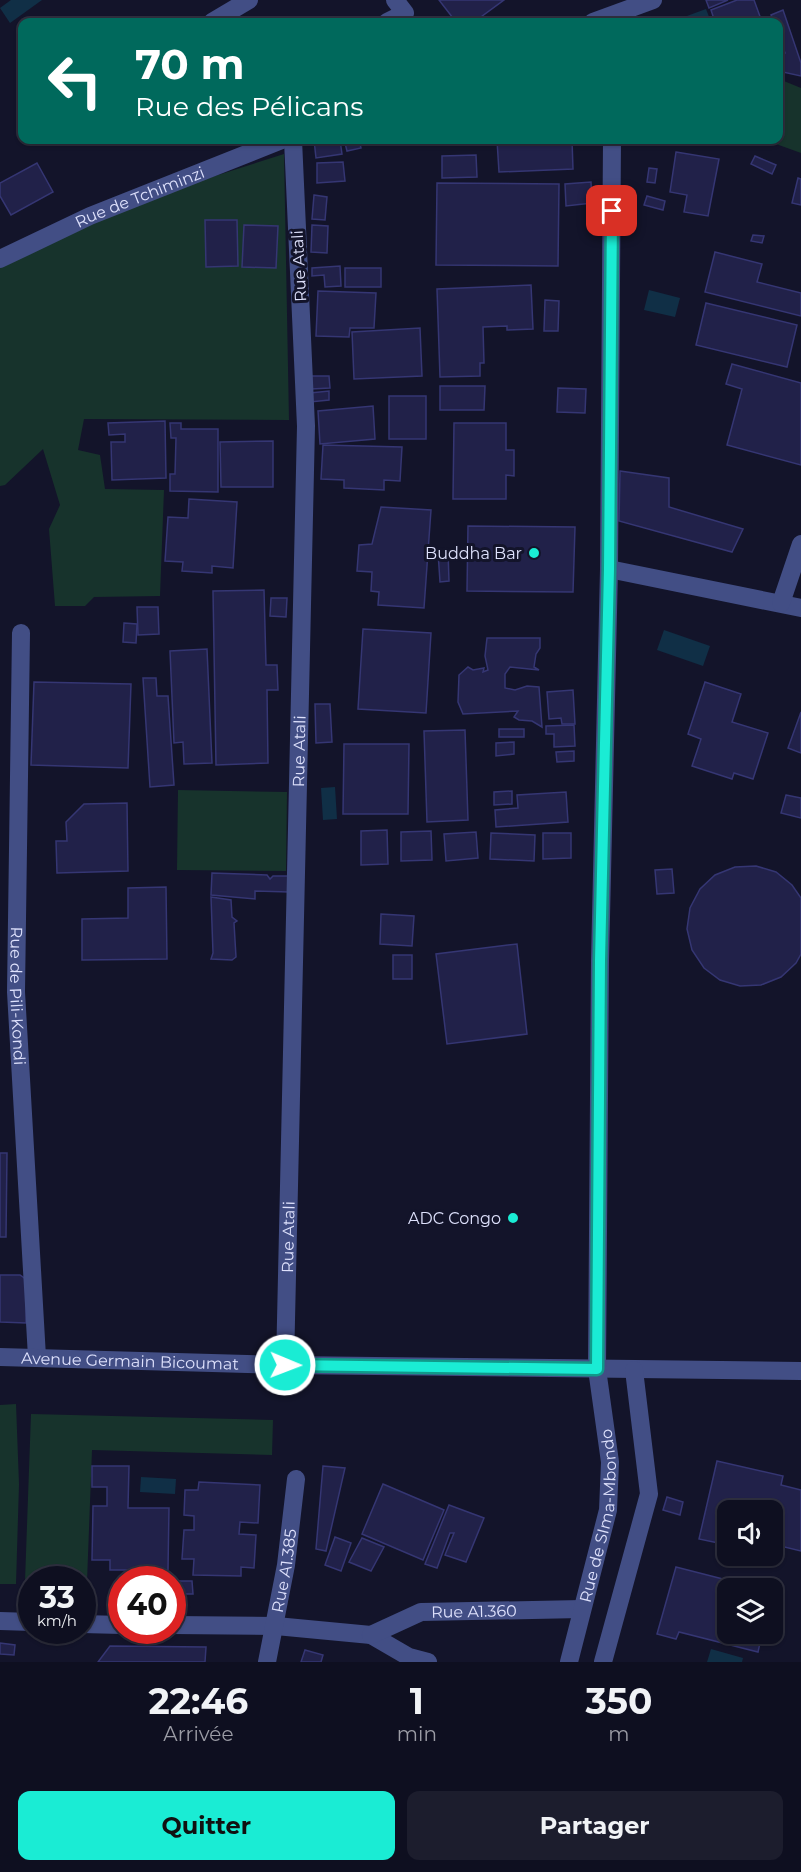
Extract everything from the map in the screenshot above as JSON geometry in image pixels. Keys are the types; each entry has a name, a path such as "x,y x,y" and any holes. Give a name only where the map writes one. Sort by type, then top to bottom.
{"street":[{"path":"219,18 249,0"},
{"path":"395,0 405,13 395,18"},
{"path":"615,18 653,0"},
{"name":"Rue de Tchiminzi","path":"0,259 90,216 272,144"},
{"name":"Rue Atali","path":"285,1365 306,426 293,144"},
{"name":"Rue de SIma-Mbondo","path":"569,1662 608,1510 610,1462 597,1369 600,961 609,569 612,144"},
{"path":"781,603 801,544"},
{"path":"609,569 801,608"},
{"name":"Rue de Pili-Kondi","path":"21,633 16,993 37,1357"},
{"name":"Avenue Germain Bicoumat","path":"0,1357 285,1365 801,1371"},
{"path":"603,1662 649,1494 634,1370"},
{"name":"Rue A1.385","path":"267,1662 276,1626 296,1479"},
{"name":"Rue A1.360","path":"371,1635 421,1612 582,1609"},
{"path":"0,1621 18,1622"},
{"path":"186,1626 276,1626 371,1635 409,1657 428,1662"}],"green space":[{"path":"783,81 801,88 801,153 776,144 783,144"},
{"path":"284,154 289,420 84,419 78,450 100,455 105,489 164,490 160,596 94,597 85,606 55,606 49,529 60,505 43,449 5,485 0,486 0,261 155,195"},
{"path":"178,790 287,792 286,871 177,870"},
{"path":"16,1404 19,1484 16,1584 0,1584 0,1405"},
{"path":"31,1414 273,1420 272,1455 92,1450 88,1566 26,1566"}],"water":[{"path":"11,0 42,0 10,23 0,8"},
{"path":"706,9 709,18 681,18"},
{"path":"649,290 680,298 675,317 644,310"},
{"path":"664,630 710,646 703,666 657,650"},
{"path":"335,787 337,819 323,820 321,788"},
{"path":"141,1477 176,1479 175,1494 140,1492"},
{"path":"711,1649 743,1658 742,1662 707,1662"}],"building":[{"path":"439,0 504,0 479,18 453,18"},
{"path":"706,0 728,0 709,8"},
{"path":"737,0 754,0 761,18 714,18 711,10"},
{"path":"783,10 801,63 801,76 783,72 783,53 785,53 783,18 772,18 771,15"},
{"path":"314,144 341,144 342,154 316,158"},
{"path":"345,144 360,144 361,148 347,151"},
{"path":"497,144 572,144 573,169 499,172"},
{"path":"676,152 719,159 708,216 684,212 687,195 670,192"},
{"path":"476,155 477,177 442,178 442,156"},
{"path":"755,156 776,165 772,174 751,164"},
{"path":"343,162 345,181 317,183 317,163"},
{"path":"37,163 53,192 11,215 0,196 0,183"},
{"path":"649,168 657,169 655,183 647,182"},
{"path":"798,178 801,179 801,205 792,203"},
{"path":"591,182 592,203 566,206 565,184"},
{"path":"437,183 559,184 558,266 436,265"},
{"path":"314,195 327,197 325,220 312,219"},
{"path":"647,196 665,201 663,210 644,205"},
{"path":"205,220 237,220 238,266 206,267"},
{"path":"244,225 278,226 276,268 242,267"},
{"path":"312,225 328,226 327,253 311,252"},
{"path":"753,235 764,236 762,243 751,241"},
{"path":"715,252 762,264 757,282 801,293 801,316 705,292"},
{"path":"340,266 341,286 325,287 324,275 312,276 312,268"},
{"path":"345,268 381,268 381,287 345,287"},
{"path":"531,285 533,329 507,330 507,326 483,327 484,363 480,363 480,376 440,377 437,289"},
{"path":"318,291 376,293 374,328 350,328 349,337 316,336"},
{"path":"545,300 559,301 558,331 544,331"},
{"path":"706,303 797,325 787,367 696,345"},
{"path":"420,328 422,376 354,379 352,332"},
{"path":"732,364 801,383 801,465 727,445 742,389 726,384"},
{"path":"310,376 329,376 330,388 311,389"},
{"path":"440,386 485,386 484,410 440,410"},
{"path":"558,388 586,389 585,413 557,412"},
{"path":"329,391 329,400 310,402 310,393"},
{"path":"389,396 426,396 426,439 389,439"},
{"path":"373,406 375,439 320,444 318,411"},
{"path":"165,421 166,478 112,480 111,442 125,442 125,434 109,435 108,423"},
{"path":"170,423 181,423 181,429 218,429 218,492 170,491 170,474 175,474 176,438 171,438"},
{"path":"454,423 506,423 506,450 514,450 514,476 506,475 506,499 453,499"},
{"path":"273,441 273,487 221,487 220,442"},
{"path":"323,445 402,447 400,481 384,480 384,490 344,488 344,480 321,479"},
{"path":"620,471 669,478 669,507 743,529 732,552 619,521"},
{"path":"189,499 237,502 233,568 212,566 212,573 182,571 183,562 165,561 168,517 188,518"},
{"path":"381,507 431,510 424,608 378,605 379,592 371,591 372,572 357,571 359,545 372,544"},
{"path":"468,526 575,527 573,592 467,591"},
{"path":"448,551 449,581 440,582 438,552"},
{"path":"264,590 266,665 277,665 278,690 267,690 268,763 216,765 213,591"},
{"path":"271,598 287,598 286,617 270,616"},
{"path":"137,607 158,607 159,634 138,635"},
{"path":"124,623 137,624 136,643 123,642"},
{"path":"363,629 431,633 426,713 358,709"},
{"path":"487,638 540,638 540,648 536,654 534,667 539,670 510,667 505,674 505,688 515,690 527,686 539,687 542,727 532,721 519,720 514,717 518,711 463,714 458,702 459,675 468,667 473,670 484,668 483,672 488,670 485,656"},
{"path":"207,649 212,763 184,764 183,742 174,743 170,651"},
{"path":"143,678 156,678 157,696 168,696 174,785 150,787"},
{"path":"34,682 131,684 128,768 31,765"},
{"path":"705,682 741,694 732,722 768,733 753,779 734,773 732,779 692,766 701,739 688,734"},
{"path":"573,690 575,724 562,724 561,718 549,719 547,692"},
{"path":"315,704 330,704 332,742 316,743"},
{"path":"801,712 801,753 788,748"},
{"path":"574,725 575,746 554,747 554,734 546,734 546,726"},
{"path":"499,729 524,729 524,737 499,737"},
{"path":"465,730 468,820 427,822 424,731"},
{"path":"514,742 514,754 496,756 496,743"},
{"path":"344,744 409,744 408,814 343,814"},
{"path":"574,751 574,761 557,762 556,752"},
{"path":"512,791 512,804 494,805 494,792"},
{"path":"566,792 568,822 496,827 495,810 518,808 517,795"},
{"path":"786,795 801,798 801,818 781,813"},
{"path":"127,803 128,871 57,873 56,841 67,841 66,822 84,804"},
{"path":"387,830 388,864 361,865 361,831"},
{"path":"431,831 432,860 401,861 401,832"},
{"path":"476,832 478,858 446,861 444,834"},
{"path":"491,833 535,835 534,861 490,859"},
{"path":"543,833 571,833 571,858 543,859"},
{"path":"756,866 776,872 792,885 801,898 801,954 796,963 781,977 761,985 740,986 720,980 704,968 692,950 687,929 690,908 700,889 715,875 735,867"},
{"path":"672,869 674,893 657,894 655,870"},
{"path":"212,873 267,875 270,879 273,876 289,876 289,892 255,891 255,899 211,895"},
{"path":"166,887 167,959 82,960 82,919 128,918 128,888"},
{"path":"211,897 231,900 232,917 237,921 234,923 236,957 232,960 211,959 213,953"},
{"path":"381,914 414,916 412,946 380,944"},
{"path":"517,944 527,1034 447,1044 436,954"},
{"path":"393,955 412,955 412,979 393,979"},
{"path":"0,1153 7,1153 6,1237 0,1237"},
{"path":"0,1275 20,1275 27,1280 26,1323 0,1322"},
{"path":"717,1461 783,1476 781,1485 801,1490 801,1551 783,1547 783,1500 717,1500 717,1543 699,1539"},
{"path":"92,1466 129,1466 128,1508 169,1508 168,1566 110,1566 110,1560 92,1560 93,1506 107,1506 107,1487 92,1487"},
{"path":"323,1466 345,1468 326,1551 316,1549"},
{"path":"199,1482 260,1485 258,1523 240,1522 239,1534 256,1535 254,1568 241,1567 241,1576 193,1575 194,1559 182,1559 184,1530 194,1530 194,1516 184,1515 185,1490 198,1490"},
{"path":"383,1484 444,1510 423,1560 362,1534"},
{"path":"667,1497 683,1502 680,1515 663,1510"},
{"path":"449,1505 484,1518 466,1562 445,1555 454,1533 450,1533 437,1568 425,1564"},
{"path":"335,1537 351,1543 341,1571 325,1565"},
{"path":"362,1538 384,1547 371,1571 349,1562"},
{"path":"676,1567 719,1578 717,1578 717,1642 679,1632 676,1639 657,1634"},
{"path":"186,1581 192,1581 193,1594 186,1594"},
{"path":"0,1643 15,1645 14,1655 0,1654"},
{"path":"726,1644 760,1644 758,1652"},
{"path":"110,1646 206,1647 205,1662 98,1662"},
{"path":"305,1650 323,1655 321,1662 301,1662"}],"place":[{"name":"Buddha Bar","path":"534,553"},
{"name":"ADC Congo","path":"513,1218"}],"route":[{"path":"285,1365 597,1369 600,961 609,569 612,211"}]}
